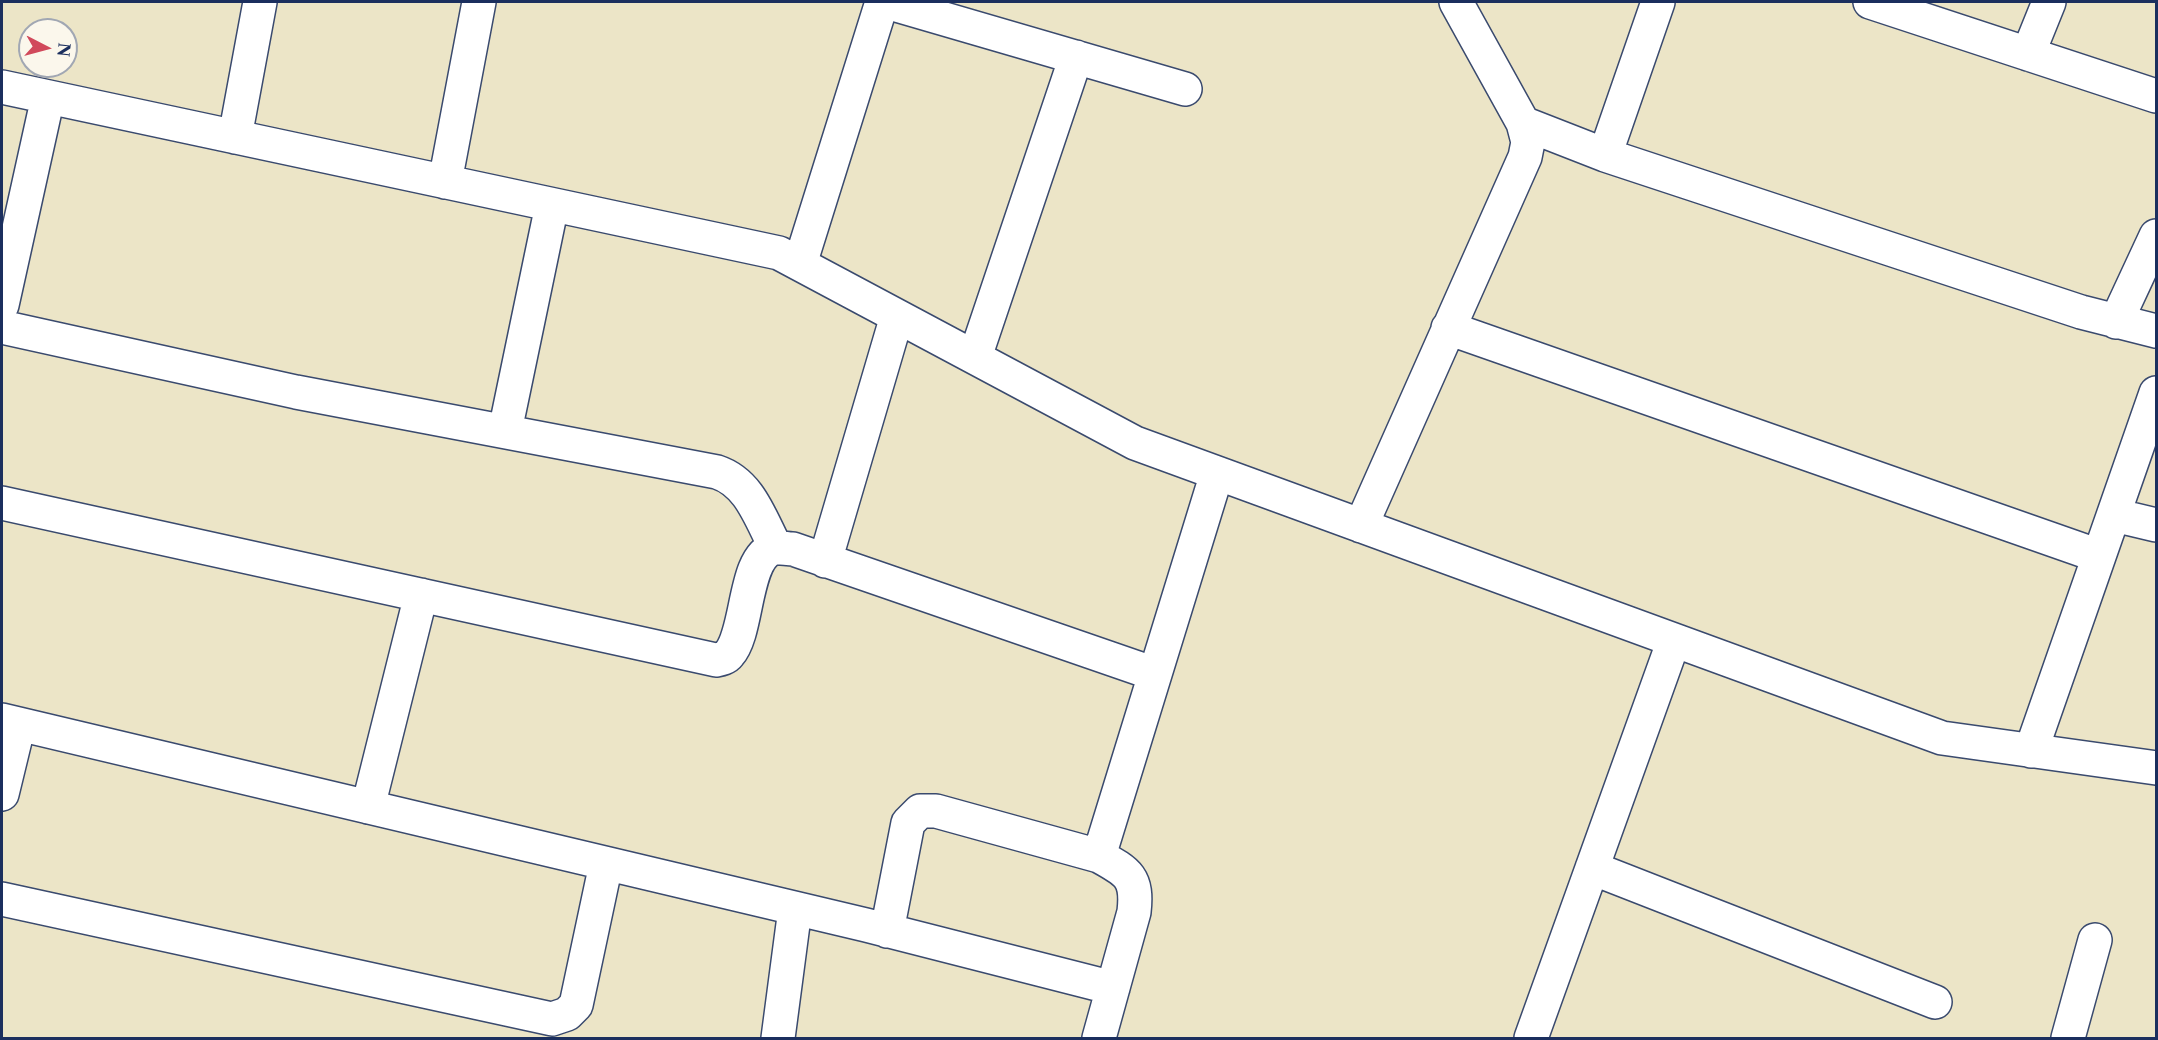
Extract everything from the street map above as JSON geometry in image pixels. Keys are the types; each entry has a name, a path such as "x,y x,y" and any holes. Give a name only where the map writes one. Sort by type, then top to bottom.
{"street":[{"path":"235,137 260,2"},
{"path":"445,182 479,2"},
{"path":"800,264 884,2 1185,89"},
{"path":"1361,526 1525,157 1528,142 1523,123 1456,2"},
{"path":"1605,155 1658,2"},
{"path":"1870,2 2157,96"},
{"path":"2028,54 2049,2"},
{"path":"975,357 1076,57"},
{"path":"2,87 779,253 1136,443 1942,738 2157,768"},
{"path":"2,304 48,97"},
{"path":"1523,123 1605,155 2116,322 2157,331"},
{"path":"505,431 552,205"},
{"path":"2116,322 2157,236"},
{"path":"825,561 897,316"},
{"path":"2,327 296,392 727,475 745,490 776,548"},
{"path":"1448,328 2099,556"},
{"path":"2031,751 2157,393"},
{"path":"1099,856 1217,473"},
{"path":"2,503 716,660 728,656 736,644 757,566 765,553 776,548 793,549 1155,674"},
{"path":"2114,515 2157,525"},
{"path":"368,807 421,595"},
{"path":"1531,1038 1674,640"},
{"path":"2,794 10,722 887,931 1113,988"},
{"path":"887,931 908,823 920,811 936,812 1099,856 1131,878 1136,896 1134,912 1099,1038"},
{"path":"2,899 552,1019 567,1014 576,1005 606,864"},
{"path":"1592,868 1935,1002"},
{"path":"778,1038 795,909"},
{"path":"2068,1038 2095,940"}]}
